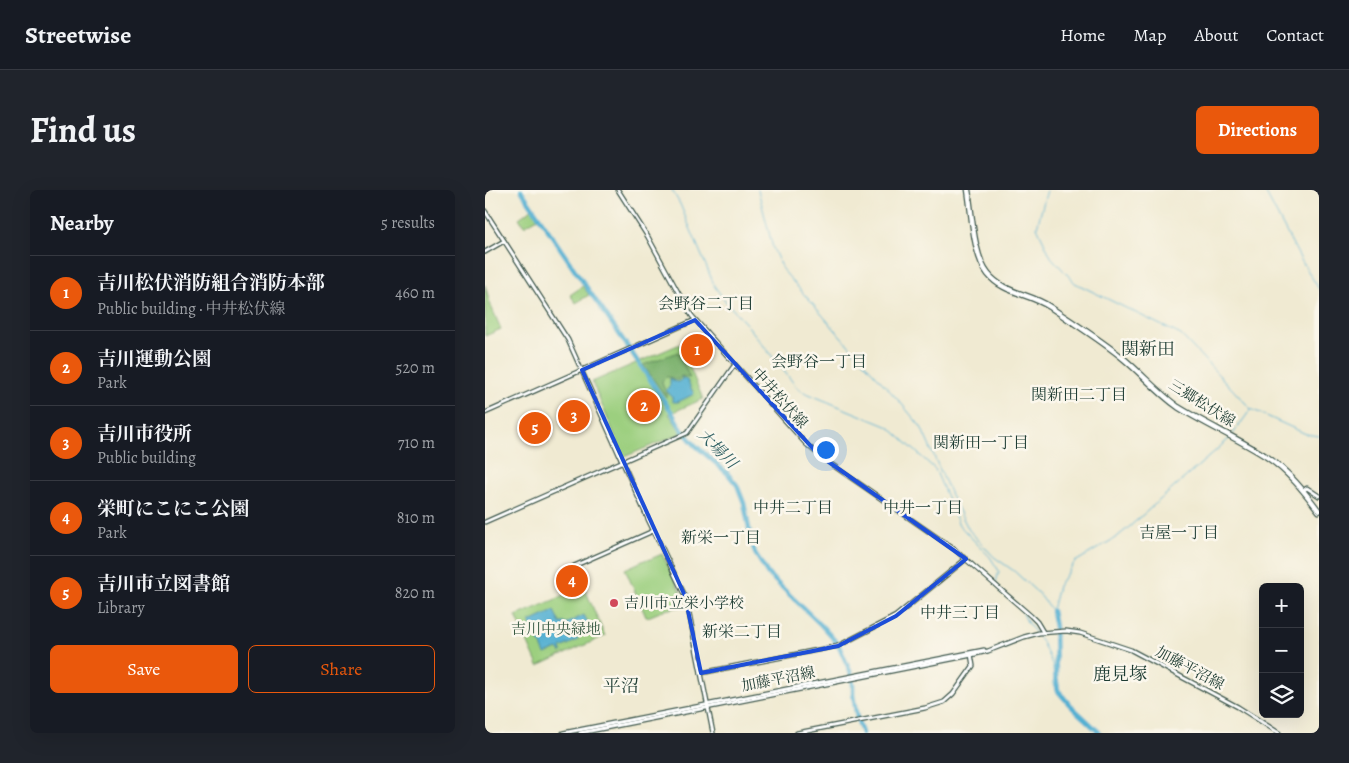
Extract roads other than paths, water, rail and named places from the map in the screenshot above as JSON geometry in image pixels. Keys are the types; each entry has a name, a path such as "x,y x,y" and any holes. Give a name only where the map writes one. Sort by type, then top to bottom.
{"main road":[{"name":"三郷松伏線","path":"968,190 979,256 992,279 1008,290 1050,306 1118,354 1178,406 1267,458 1304,490 1319,511"}],"street":[{"name":"中井松伏線","path":"618,190 648,237 695,320 771,406 819,456 966,559 1031,616 1043,632"},
{"path":"485,211 566,336 653,531 687,601 713,733"},
{"path":"485,252 504,241"},
{"path":"485,413 695,320"},
{"path":"485,522 686,433 735,365"},
{"path":"1304,490 1307,488 1319,496"},
{"path":"574,566 653,531"},
{"path":"701,673 838,646 896,616 966,559"},
{"name":"加藤平沼線","path":"563,733 848,679 971,654 1043,632 1066,631 1077,632 1127,648 1238,707 1279,733"},
{"path":"797,733 932,706 947,700 973,666 971,654"},
{"name":"加藤平沼線","path":"579,733 708,706"}],"water":[{"path":"681,377 687,380 694,394 674,402 666,390 670,385 670,378 678,382 682,379"},
{"path":"655,395 657,396 661,414 653,417 650,414 649,418 646,419 643,416 646,413 655,411 651,403"},
{"path":"554,611 560,623 568,623 584,615 590,626 576,634 578,640 561,648 561,653 558,649 545,654 530,622"}],"waterway":[{"name":"大場川","path":"521,190 682,430 737,485 744,503 755,553 768,574 838,644 850,671 857,718 862,733"},
{"path":"672,190 680,204 715,287 727,303 748,326 799,390 889,427 935,469 959,525 990,557 999,571 996,582"},
{"path":"758,190 773,248 782,269 921,427 969,530 994,557 1014,571 1040,595 1052,611"},
{"path":"1047,190 1037,227 1051,257 1075,283 1181,335 1251,409 1306,434 1319,436"},
{"path":"1264,190 1301,260 1319,289"},
{"path":"1233,434 1251,409"},
{"path":"1052,610 1058,586 1075,562 1117,537 1230,438"},
{"path":"1052,611 1055,627 1058,690 1069,704 1100,733"},
{"path":"1023,613 1027,622 1041,640 1053,666 1054,683 1057,693 1097,733"}],"place":[{"name":"吉川松伏消防組合消防本部","path":"697,350"},
{"name":"吉川運動公園","path":"644,406"},
{"name":"吉川市役所","path":"574,416"},
{"name":"吉川市立図書館","path":"535,428"},
{"name":"栄町にこにこ公園","path":"572,581"},
{"name":"吉川市立栄小学校","path":"614,603"}],"district":[{"name":"会野谷二丁目","path":"706,303"},
{"name":"関新田","path":"1148,349"},
{"name":"会野谷一丁目","path":"819,361"},
{"name":"関新田二丁目","path":"1079,394"},
{"name":"関新田一丁目","path":"981,442"},
{"name":"中井二丁目","path":"793,507"},
{"name":"中井一丁目","path":"923,507"},
{"name":"吉屋一丁目","path":"1179,532"},
{"name":"新栄一丁目","path":"721,537"},
{"name":"中井三丁目","path":"960,612"},
{"name":"新栄二丁目","path":"742,631"},
{"name":"鹿見塚","path":"1120,674"},
{"name":"平沼","path":"621,686"}],"park label":[{"name":"吉川中央緑地","path":"556,629"}]}
